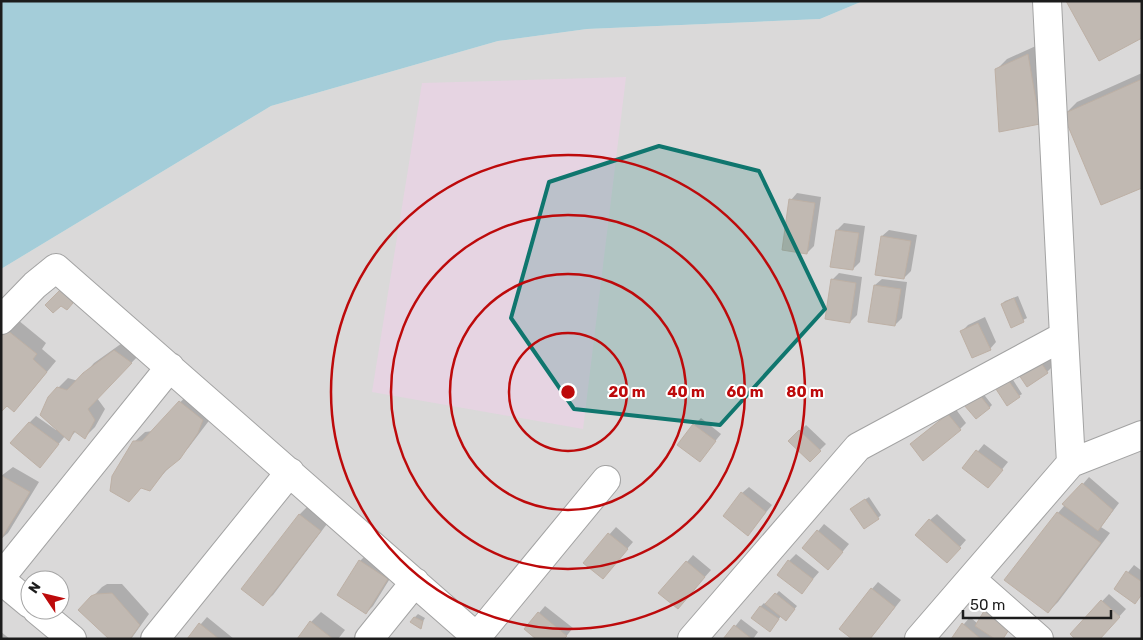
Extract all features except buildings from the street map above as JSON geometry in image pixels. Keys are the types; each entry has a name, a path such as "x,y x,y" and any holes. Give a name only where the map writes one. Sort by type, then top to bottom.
{"street":[{"path":"1047,1 1071,463"},
{"path":"1,320 35,285 56,268 477,638 606,480"},
{"path":"692,639 858,446 1064,336"},
{"path":"20,595 1,578 170,368"},
{"path":"919,639 1071,463 1142,435"},
{"path":"155,639 290,472"},
{"path":"971,578 1039,639"},
{"path":"369,639 415,582"},
{"path":"49,620 72,639"}],"highlighted area":[{"path":"659,146 759,171 825,309 720,425 574,409 511,318 549,182"}],"shaded area":[{"path":"863,1 1142,1 1142,639 1,639 1,269 271,106 498,41 587,29 820,19"},
{"path":"626,77 583,429 372,392 422,83"}],"water":[{"path":"1,1 863,1 820,19 587,29 498,41 271,106 1,269"}]}
